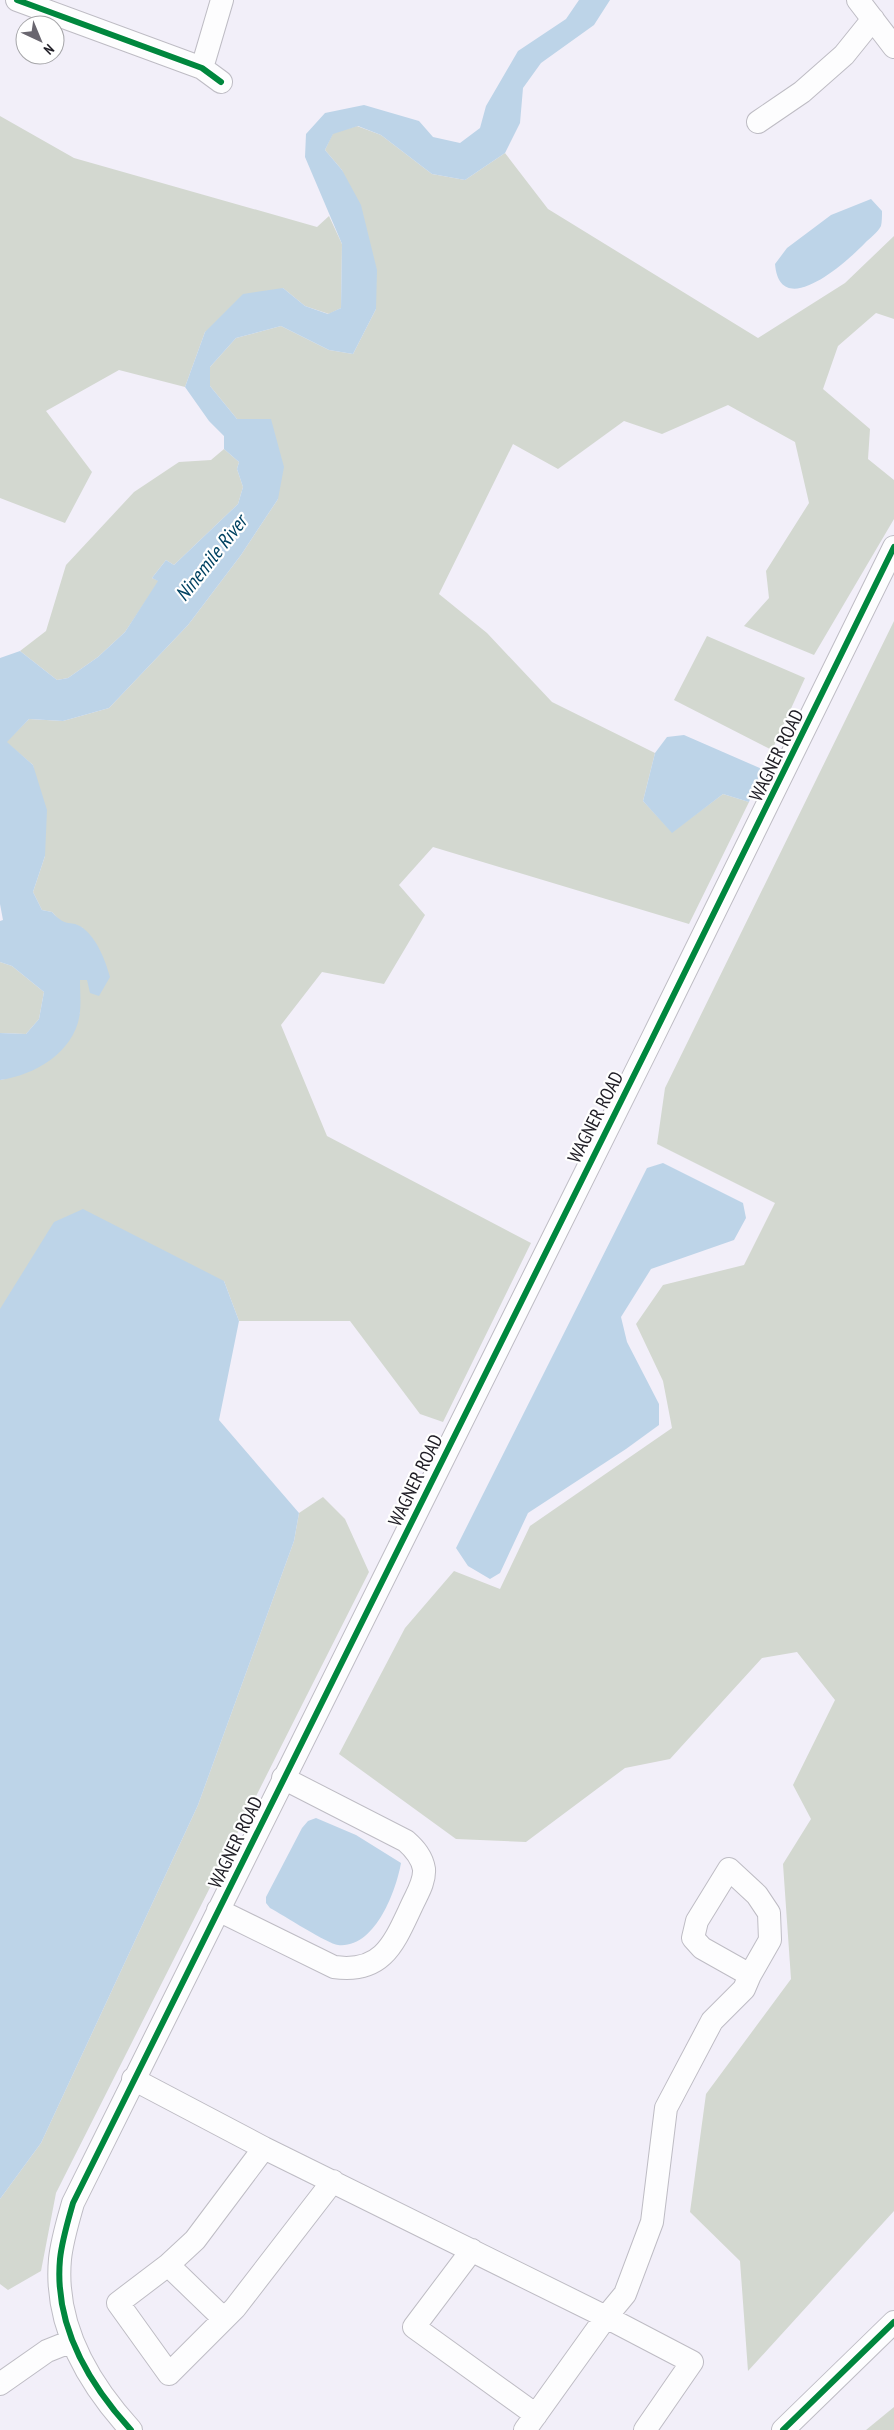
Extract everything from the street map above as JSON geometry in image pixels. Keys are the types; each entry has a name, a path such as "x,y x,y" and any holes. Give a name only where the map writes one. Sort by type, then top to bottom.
{"street":[{"path":"17,0 202,68 221,82"},
{"path":"202,68 222,0"},
{"path":"858,0 894,47"},
{"path":"758,122 802,92 844,55 873,19"},
{"name":"WAGNER ROAD","path":"131,2430 106,2400 87,2372 72,2341 62,2306 59,2281 60,2258 65,2230 80,2186 659,1025 894,547"},
{"path":"218,1910 334,1967 350,1969 367,1965 382,1956 393,1944 422,1883 424,1871 416,1850 406,1841 283,1778"},
{"path":"472,2250 414,2327 530,2422 606,2317 625,2294 652,2222 666,2108 712,2021 744,1989 750,1974"},
{"path":"133,2079 264,2148 472,2250 692,2362 646,2430"},
{"path":"264,2148 195,2240 168,2265 118,2304 169,2374 235,2308 333,2181"},
{"path":"168,2265 224,2319"},
{"path":"783,2430 894,2322"},
{"path":"0,2384 47,2351 72,2341"}],"shaded area":[{"path":"0,116 74,158 317,227 329,216 342,244 341,308 329,314 305,306 283,288 205,332 185,387 119,370 46,411 92,472 65,523 0,498"},
{"path":"357,126 381,135 432,174 465,180 505,153 548,209 758,338 845,283 894,236 894,319 876,313 838,346 823,389 870,429 868,459 894,480 894,519 814,655 744,626 769,598 766,571 809,503 795,442 728,405 662,434 624,421 558,469 513,444 439,594 487,633 552,702 655,753 643,801 672,832 723,794 749,802 689,924 433,847 399,885 425,915 384,984 322,972 281,1025 327,1136 531,1243 443,1422 420,1414 350,1321 239,1321 224,1281 0,1309 0,1080 5,1079 80,1013 80,980 87,980 83,928 61,922 52,912 42,910 33,892 45,856 33,765 6,742 29,719 63,721 109,708 188,625 241,555 278,499 237,419 210,386 210,367 236,338 281,326 329,350 353,354 376,309 342,170 325,150 333,133"},
{"path":"224,449 239,462 237,469 243,487 238,504 174,565 166,560 152,578 159,581 125,632 98,657 68,678 57,680 20,651 46,631 66,565 134,492 179,462 211,460"},
{"path":"894,621 894,2211 748,2371 740,2261 690,2212 706,2094 791,1979 783,1864 811,1819 793,1785 835,1700 797,1652 762,1658 670,1759 625,1768 526,1842 456,1839 339,1754 405,1628 454,1571 500,1589 530,1526 672,1428 663,1381 636,1324 663,1285 744,1265 775,1203 657,1144 665,1088"},
{"path":"707,636 805,678 772,750 674,700"},
{"path":"0,962 12,966 44,992 39,1019 26,1034 0,1033"},
{"path":"323,1497 345,1519 369,1572 56,2193 41,2271 8,2290 0,2284 0,2199 41,2143 198,1805 294,1541 299,1513"},
{"path":"894,2407 894,2430 866,2430"}],"water":[{"name":"Ninemile River","path":"579,0 610,0 594,25 541,63 523,88 520,123 505,153 465,180 432,174 381,135 358,126 333,134 325,150 342,170 361,205 377,270 376,309 353,354 329,350 281,326 236,338 210,367 210,386 237,419 271,419 284,467 278,499 241,555 188,625 109,708 63,721 29,719 7,742 33,765 47,810 45,856 33,892 42,910 52,912 65,922 79,925 93,938 106,964 110,977 99,996 90,993 87,980 80,980 80,1012 77,1026 71,1038 52,1059 27,1073 0,1080 0,1033 26,1034 39,1019 44,992 12,966 0,962 0,921 3,920 0,904 0,658 20,651 57,680 68,678 98,657 125,632 158,581 152,578 166,560 174,565 238,504 243,487 237,469 239,462 224,449 224,436 209,421 185,387 205,332 243,294 283,288 305,306 328,314 341,308 342,244 305,157 306,134 325,113 364,105 419,121 433,137 460,143 480,128 486,106 518,51 566,19"},
{"path":"871,199 882,211 881,226 856,252 830,273 801,288 789,288 780,281 775,264 787,248 831,215"},
{"path":"684,735 762,769 749,802 723,794 672,833 643,801 655,753 667,737"},
{"path":"663,1163 743,1203 746,1218 734,1240 651,1269 621,1317 627,1342 659,1404 659,1425 626,1449 528,1513 500,1573 490,1579 468,1566 456,1548 647,1168"},
{"path":"83,1209 224,1281 239,1321 219,1420 299,1513 294,1541 198,1805 41,2143 0,2199 0,1309 54,1222"},
{"path":"316,1818 356,1835 401,1863 389,1902 382,1916 363,1938 351,1944 338,1945 325,1940 270,1908 266,1903 266,1897 302,1828 308,1821"}],"cycle path":[{"path":"17,0 202,68 221,82"},
{"path":"131,2430 115,2412 88,2373 68,2330 60,2283 60,2259 73,2203 650,1043 894,547"},
{"path":"783,2430 894,2322"}]}
